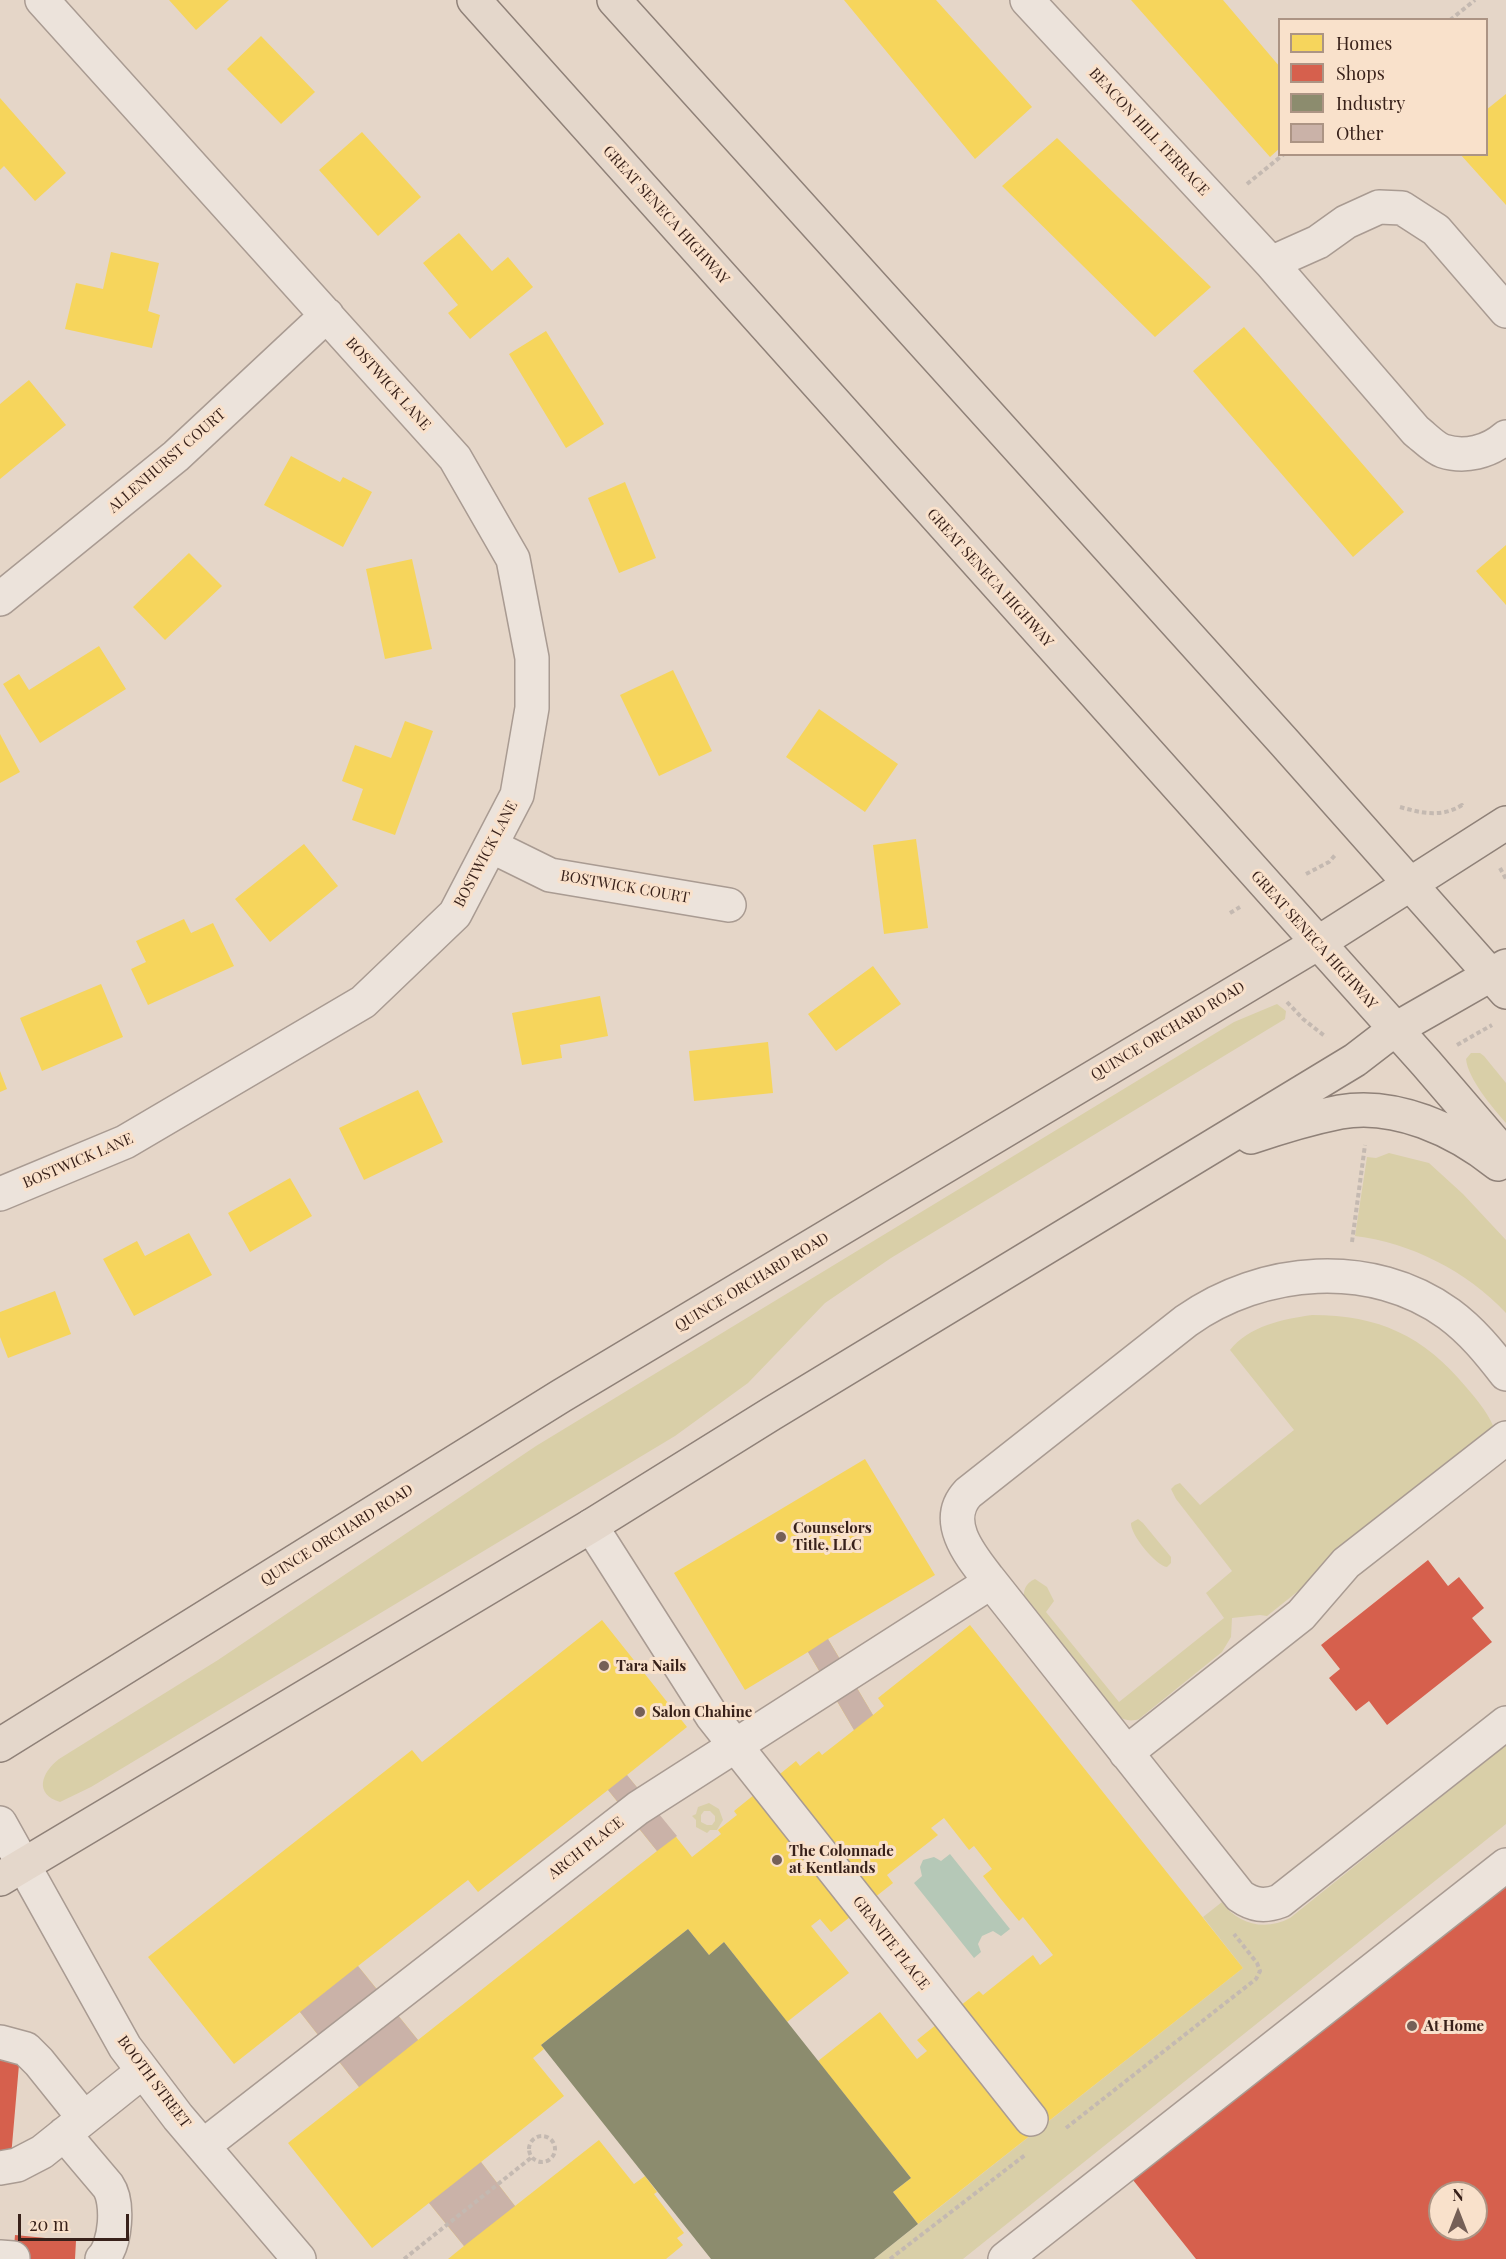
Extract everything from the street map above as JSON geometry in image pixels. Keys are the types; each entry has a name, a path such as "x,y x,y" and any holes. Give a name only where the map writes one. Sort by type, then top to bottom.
{"main road":[{"name":"GREAT SENECA HIGHWAY","path":"474,0 1506,1156"},
{"path":"12,1873 591,1526 771,1414 1355,1060 1394,1030 1501,977 1358,827 614,0"},
{"name":"QUINCE ORCHARD ROAD","path":"0,1745 561,1396 1318,943 1506,823"},
{"path":"1198,1155 1278,1128 1342,1112 1375,1111 1407,1116 1450,1132 1506,1170"}],"street":[{"name":"BOSTWICK LANE","path":"0,1194 125,1142 363,1002 455,914 517,795 532,708 532,658 513,559 455,458 42,0"},
{"name":"BEACON HILL TERRACE","path":"1027,0 1271,263 1416,431 1442,451 1472,454 1506,437"},
{"path":"1271,263 1318,242 1346,222 1379,207 1402,208 1436,230 1506,311"},
{"name":"ALLENHURST COURT","path":"0,599 177,456 327,315"},
{"name":"BOSTWICK COURT","path":"491,846 550,875 729,905"},
{"path":"1506,1374 1479,1340 1441,1309 1395,1286 1347,1276 1306,1277 1266,1284 1236,1294 1198,1313 968,1493 963,1498 958,1511 958,1526 970,1556 1240,1896 1249,1902 1271,1905 1280,1901 1506,1723"},
{"path":"1126,1753 1301,1615 1346,1563 1506,1438"},
{"name":"GRANITE PLACE","path":"591,1526 712,1716 1044,2127"},
{"name":"ARCH PLACE","path":"203,2146 618,1823 735,1745 991,1582"},
{"name":"BOOTH STREET","path":"0,1823 12,1873 142,2072 299,2259"},
{"path":"1005,2259 1506,1865"},
{"path":"0,2042 26,2049 39,2062 113,2196 115,2207 112,2241 102,2259"},
{"path":"0,2168 17,2165 36,2156 142,2072"},
{"path":"0,2257 13,2258"}],"path":[{"path":"1452,18 1475,0"},
{"path":"1219,207 1282,156"},
{"path":"1230,913 1329,862 1358,827"},
{"path":"1260,976 1303,1019 1355,1060"},
{"path":"1347,1276 1366,1135"},
{"path":"1044,2127 1256,1979 1260,1971 1257,1963 1227,1926"},
{"path":"541,2136 549,2138 554,2144 552,2156 541,2162 532,2157 529,2146 533,2139 541,2136"},
{"path":"890,2259 1029,2152"},
{"path":"404,2259 532,2157"}],"shaded area":[{"path":"1277,1004 1286,1011 1285,1019 891,1258 825,1303 748,1383 675,1436 91,1787 60,1802 46,1794 43,1783 45,1777 59,1759 218,1660 536,1446 1234,1022"},
{"path":"1471,1053 1480,1053 1484,1056 1506,1083 1506,1123 1471,1075 1466,1059"},
{"path":"1389,1153 1429,1163 1463,1194 1506,1240 1506,1313 1474,1284 1437,1261 1397,1245 1355,1236 1367,1157 1376,1158"},
{"path":"1312,1315 1336,1316 1379,1324 1416,1342 1434,1354 1466,1387 1487,1414 1496,1433 1267,1616 1232,1618 1231,1637 1222,1652 1139,1719 1130,1720 1117,1716 1025,1602 1025,1588 1035,1579 1047,1587 1054,1601 1046,1612 1119,1702 1224,1618 1206,1593 1232,1571 1176,1499 1171,1489 1180,1483 1200,1505 1294,1430 1230,1350 1257,1329"},
{"path":"1138,1519 1171,1557 1171,1563 1167,1567 1151,1556 1139,1541 1131,1523"},
{"path":"1506,1745 1506,1824 963,2259 874,2259 1243,1968 1203,1917 1222,1902 1236,1916 1253,1924 1272,1924 1290,1918"},
{"path":"709,1803 719,1809 723,1820 717,1830 710,1830 707,1833 696,1827 696,1820 692,1816 696,1814 698,1807","holes":["704,1811 710,1811 715,1816 715,1821 712,1825 707,1825 701,1822 701,1815"]},
{"path":"950,1854 1010,1929 1001,1936 993,1931 982,1936 978,1944 981,1952 974,1958 914,1883 922,1876 920,1867 923,1860 934,1857 941,1861"}],"building: Homes":[{"path":"169,0 229,0 196,30"},
{"path":"844,0 936,0 1032,107 975,159"},
{"path":"1131,0 1223,0 1278,65 1278,150 1270,157"},
{"path":"261,36 315,92 281,124 227,69"},
{"path":"1506,94 1506,205 1462,156 1488,156 1488,108"},
{"path":"0,98 66,173 35,201 4,166 0,170"},
{"path":"362,132 421,197 378,236 319,170"},
{"path":"1057,138 1211,287 1155,337 1002,186"},
{"path":"459,233 492,271 508,257 533,287 470,339 448,313 458,305 423,263"},
{"path":"111,252 159,263 148,311 160,315 152,348 65,329 76,283 103,289"},
{"path":"1244,327 1404,512 1353,557 1193,371"},
{"path":"546,331 604,424 566,448 509,354"},
{"path":"29,380 66,425 0,479 0,404"},
{"path":"291,456 340,482 343,477 372,492 343,547 264,505"},
{"path":"625,482 656,558 619,573 588,498"},
{"path":"1506,545 1506,605 1476,571"},
{"path":"189,553 222,586 165,640 133,607"},
{"path":"412,559 432,649 385,659 366,569"},
{"path":"99,646 126,689 40,743 3,684 19,674 29,690"},
{"path":"673,670 712,751 659,776 620,695"},
{"path":"819,709 898,764 865,812 786,757"},
{"path":"405,721 433,731 395,835 352,820 363,789 342,781 355,745 391,758"},
{"path":"0,734 20,772 0,783"},
{"path":"916,839 928,928 884,934 873,845"},
{"path":"304,844 338,886 270,942 235,899"},
{"path":"184,919 191,933 213,923 234,966 148,1005 131,969 146,962 136,941"},
{"path":"873,966 901,1004 836,1051 808,1014"},
{"path":"101,984 123,1037 42,1071 20,1018"},
{"path":"600,996 608,1036 560,1045 562,1058 522,1065 512,1013"},
{"path":"768,1042 773,1093 694,1101 689,1051"},
{"path":"0,1071 7,1089 0,1092"},
{"path":"418,1090 443,1142 364,1180 339,1128"},
{"path":"290,1178 312,1216 250,1252 228,1213"},
{"path":"189,1233 212,1275 134,1316 103,1259 137,1241 145,1256"},
{"path":"55,1291 71,1334 8,1358 0,1337 0,1312"},
{"name":"The Colonnade at Kentlands","path":"865,1459 935,1575 828,1639 873,1715 884,1706 878,1698 970,1625 1243,1968 918,2224 893,2192 911,2178 818,2061 880,2012 917,2059 927,2051 917,2040 979,1991 983,1995 1033,1955 1040,1965 1053,1955 1023,1917 1019,1921 983,1876 992,1869 974,1846 969,1850 944,1818 931,1828 938,1835 887,1875 893,1883 831,1932 820,1919 811,1926 849,1973 787,2022 724,1942 709,1955 688,1929 541,2045 544,2049 533,2058 564,2096 481,2162 515,2206 599,2140 634,2184 645,2176 657,2192 654,2194 684,2233 677,2238 683,2245 666,2259 448,2259 464,2246 429,2203 372,2248 288,2143 359,2087 300,2012 234,2064 148,1957 412,1750 422,1762 602,1620 687,1727 627,1775 692,1857 721,1834 718,1830 737,1815 734,1811 796,1761 800,1766 819,1751 822,1755 854,1730 808,1652 745,1690 674,1573","holes":["608,1790 657,1851 418,2040 358,1966 468,1880 478,1892"]}],"building: Shops":[{"path":"1428,1560 1448,1586 1459,1577 1484,1608 1472,1618 1492,1642 1387,1725 1369,1701 1356,1711 1329,1678 1340,1669 1321,1645"},
{"name":"At Home","path":"1506,1876 1506,2259 1196,2259 1129,2175"},
{"path":"0,2052 20,2053 11,2157 0,2156"},
{"path":"15,2235 76,2241 75,2259 13,2259"}],"building: Industry":[{"path":"688,1929 709,1955 724,1942 911,2178 893,2192 918,2224 874,2259 711,2259 541,2045"}],"building: Other":[{"path":"828,1639 873,1715 854,1730 808,1652"},
{"path":"627,1775 677,1836 657,1851 608,1790"},
{"path":"358,1966 418,2040 359,2087 300,2012"},
{"path":"481,2162 515,2206 464,2246 429,2203"}],"place":[{"name":"Counselors Title, LLC","path":"781,1537"},
{"name":"Tara Nails","path":"604,1666"},
{"name":"Salon Chahine","path":"640,1712"},
{"name":"The Colonnade at Kentlands","path":"777,1860"},
{"name":"At Home","path":"1412,2026"}]}
